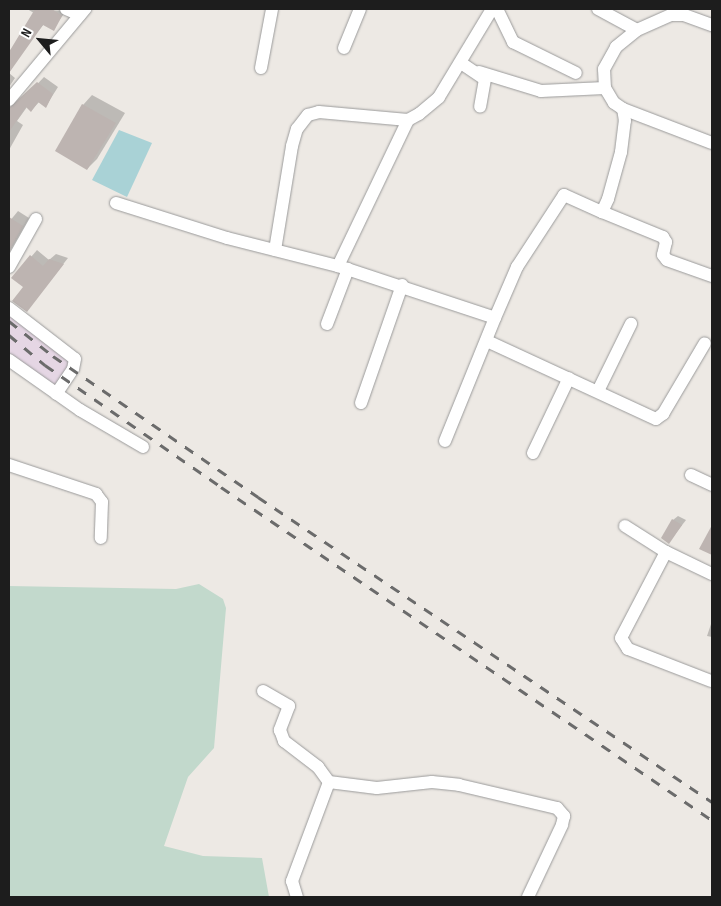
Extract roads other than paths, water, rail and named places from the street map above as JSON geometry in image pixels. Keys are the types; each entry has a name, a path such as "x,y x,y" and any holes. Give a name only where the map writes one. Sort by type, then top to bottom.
{"street":[{"path":"9,100 82,12 66,9"},
{"path":"261,68 272,9"},
{"path":"344,48 360,9"},
{"path":"327,324 343,267 408,120 439,97 492,9"},
{"path":"497,9 513,42 576,73"},
{"path":"598,9 637,30"},
{"path":"712,25 684,15 658,18 637,30 616,47 604,69 605,88 614,103 623,109 712,143"},
{"path":"461,63 479,72 541,91 605,88"},
{"path":"479,72 486,84 480,106"},
{"path":"602,212 621,152 623,109"},
{"path":"275,250 292,146 298,129 308,114 319,112 408,120"},
{"path":"445,441 517,267 564,195 663,237 666,242 663,255 667,260 712,276"},
{"path":"116,203 275,250 343,267 402,285 495,318"},
{"path":"9,267 36,219"},
{"path":"360,403 402,285"},
{"path":"9,308 76,359 73,369 56,394"},
{"path":"598,391 631,324"},
{"path":"487,341 656,419 663,414 705,343"},
{"path":"9,360 56,394 143,448"},
{"path":"533,453 569,378"},
{"path":"9,465 96,494 102,502 101,538"},
{"path":"691,475 712,485"},
{"path":"625,526 666,552 712,574"},
{"path":"666,552 621,638 628,649 711,680"},
{"path":"264,691 289,706 280,730 284,741 318,767 329,782 377,788 432,782 459,784 556,808 564,816 562,825 528,897"},
{"path":"297,897 292,890 292,881 329,782"}],"water":[{"path":"119,130 152,143 127,197 92,180"}],"railway":[{"path":"9,321 53,356 258,497 712,802"},
{"path":"9,335 45,365 221,487 712,820"}]}
